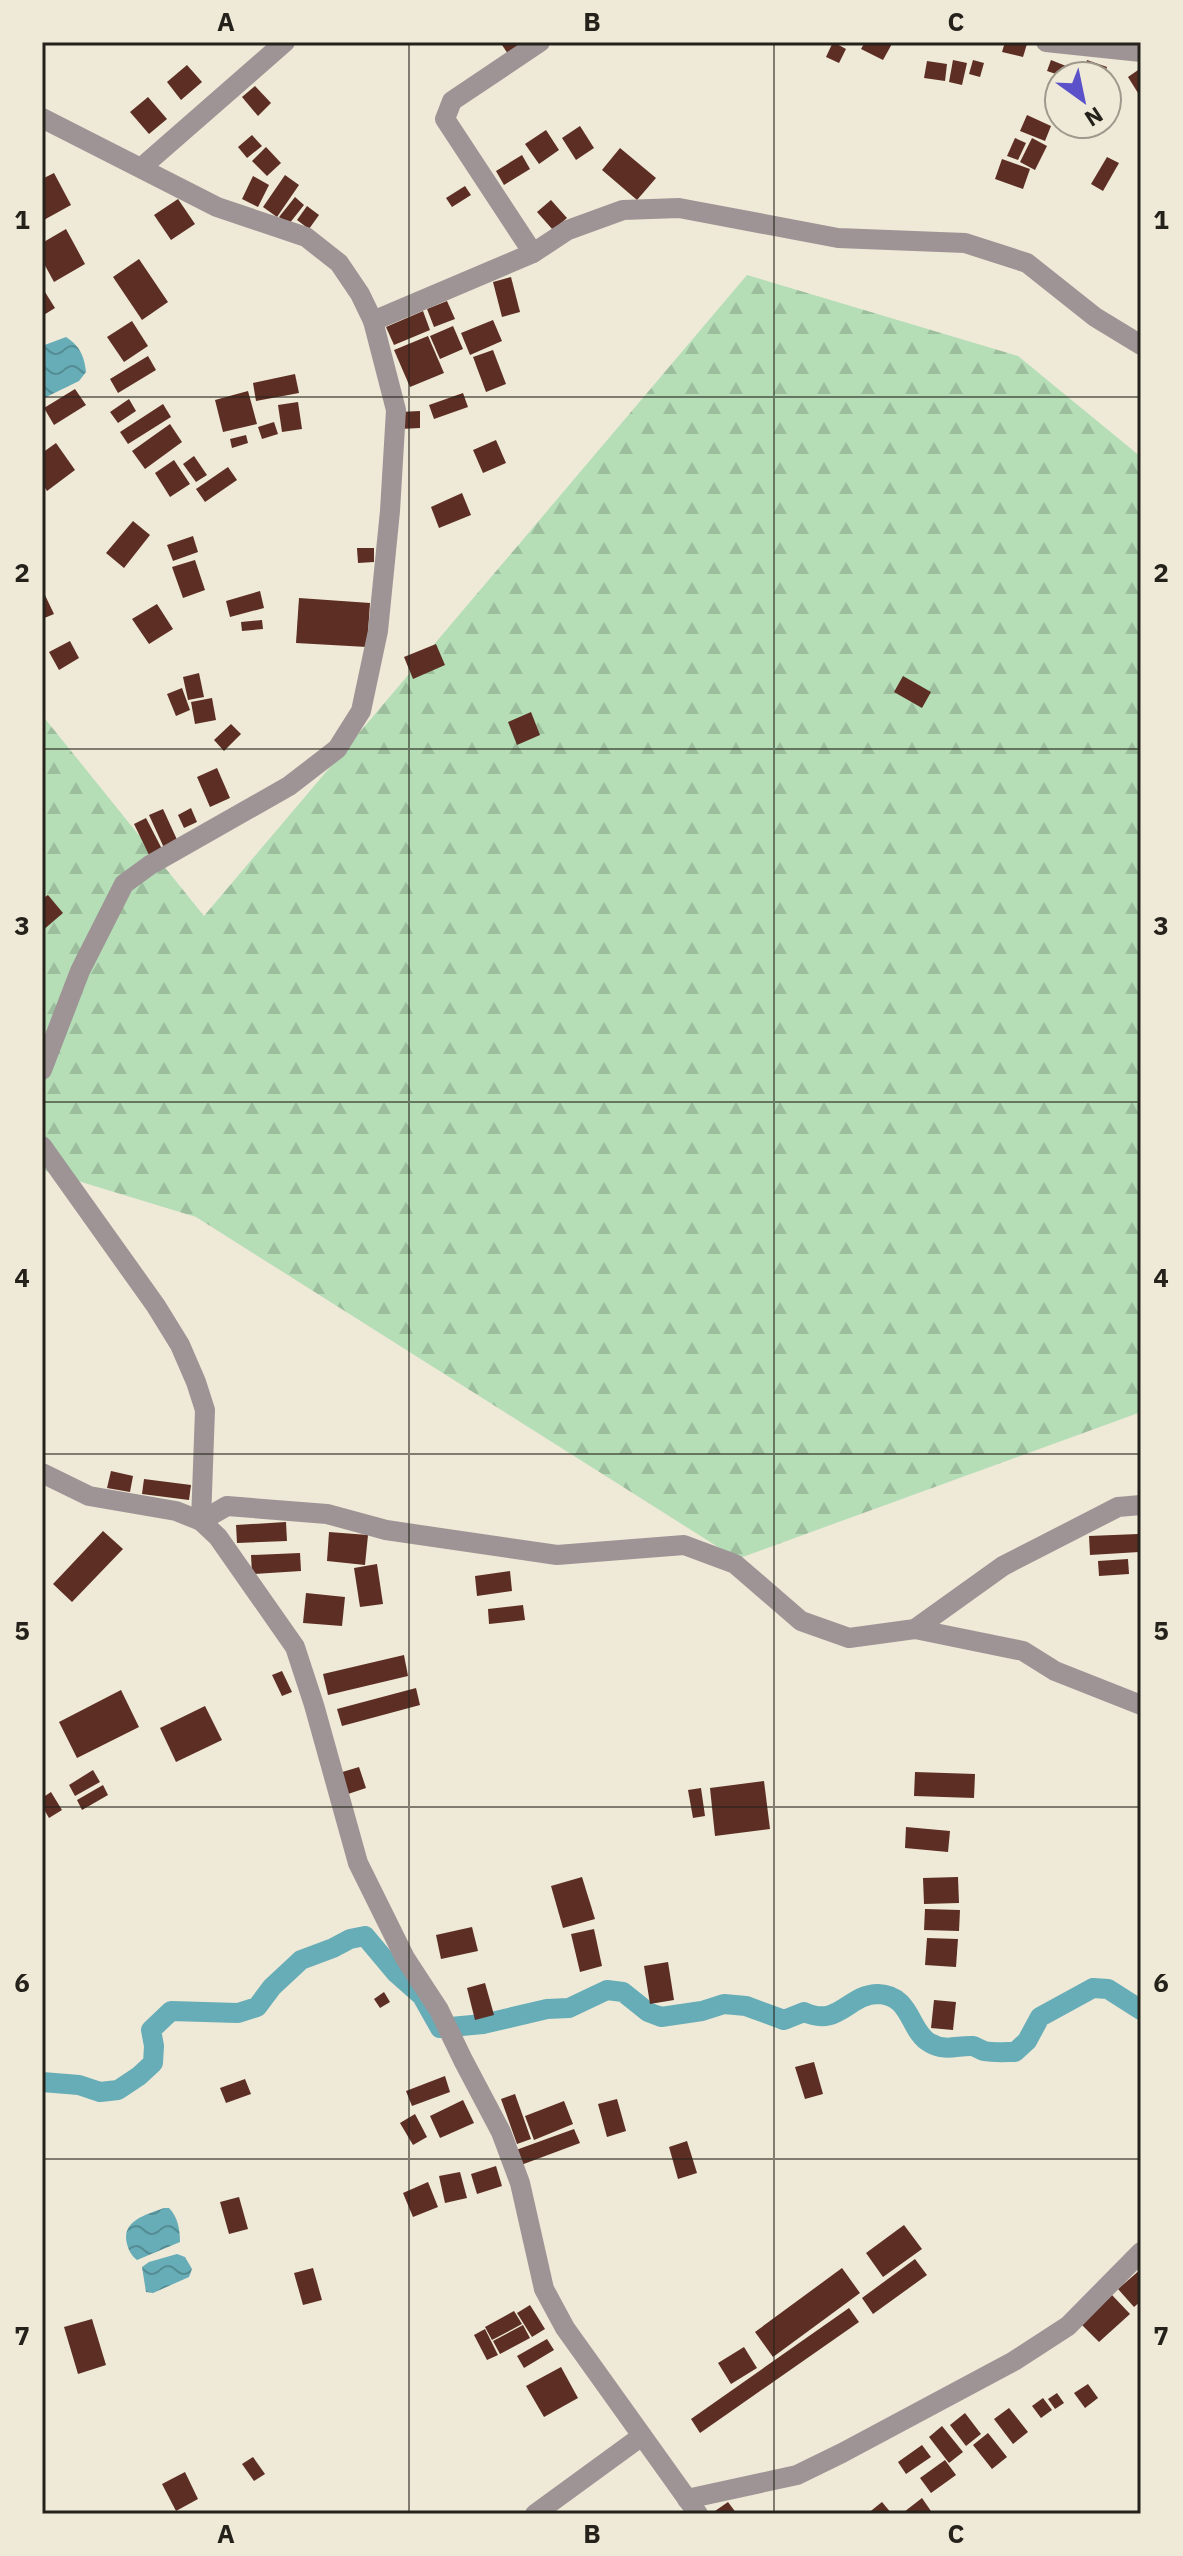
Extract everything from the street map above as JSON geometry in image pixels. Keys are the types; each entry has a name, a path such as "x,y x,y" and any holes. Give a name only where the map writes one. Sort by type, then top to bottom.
{"street":[{"path":"142,167 285,42"},
{"path":"533,253 445,119 452,101 540,42"},
{"path":"1046,42 1141,52"},
{"path":"42,118 217,207 306,237 339,263 360,294 373,321 396,410 378,631 361,711 337,749 289,786 150,865 124,884 80,971 42,1070"},
{"path":"373,321 533,253 568,230 623,210 679,208 838,238 965,243 1027,263 1095,317 1141,345"},
{"path":"42,1146 156,1306 180,1345 196,1382 205,1410 201,1521"},
{"path":"42,1473 89,1496 176,1511 201,1521 218,1537 295,1647 358,1863 405,1958 439,2010 501,2132 520,2183 544,2289 565,2328 692,2506 797,2475 1001,2368 1068,2326 1141,2252"},
{"path":"915,1629 1003,1566 1118,1507 1141,1505"},
{"path":"201,1521 227,1506 327,1514 386,1530 557,1555 684,1545 735,1564 801,1621 849,1638 915,1629 1023,1651 1055,1671 1141,1705"},
{"path":"535,2514 642,2436"}],"green space":[{"path":"747,275 1018,356 1141,457 1141,1412 737,1559 196,1217 42,1170 42,715 204,916"}],"water":[{"path":"66,337 80,352 86,372 79,381 42,399 42,346"},
{"path":"169,2208 175,2215 180,2242 137,2260 127,2244 128,2229 136,2220"},
{"path":"177,2254 185,2257 192,2269 189,2277 153,2293 146,2292 142,2267"}],"building":[{"path":"500,42 527,42 508,54"},
{"path":"833,42 846,49 839,63 826,57"},
{"path":"865,42 893,42 883,60 861,49"},
{"path":"1005,42 1027,44 1023,57 1002,52"},
{"path":"953,60 967,63 962,85 949,82"},
{"path":"973,60 984,63 980,77 969,74"},
{"path":"927,61 947,64 945,81 924,78"},
{"path":"187,65 202,82 181,100 167,82"},
{"path":"1141,68 1141,91 1138,93 1128,77"},
{"path":"255,86 271,103 258,116 242,97"},
{"path":"148,97 167,119 149,134 130,112"},
{"path":"1027,115 1043,122 1045,140 1045,141 1020,131"},
{"path":"580,126 594,148 576,160 562,138"},
{"path":"546,130 559,150 539,164 525,144"},
{"path":"252,135 262,146 247,158 238,147"},
{"path":"1015,138 1026,143 1018,160 1007,156"},
{"path":"1032,138 1047,146 1035,170 1020,162"},
{"path":"266,147 281,163 267,176 252,161"},
{"path":"620,148 656,178 637,200 602,170"},
{"path":"522,155 530,169 504,185 496,171"},
{"path":"1107,157 1119,163 1103,191 1091,184"},
{"path":"1002,159 1030,169 1023,189 995,179"},
{"path":"54,173 71,205 42,221 42,179"},
{"path":"285,175 299,185 277,217 263,207"},
{"path":"253,176 269,185 258,207 242,199"},
{"path":"465,186 471,195 452,207 446,198"},
{"path":"295,197 304,205 289,224 279,217"},
{"path":"178,199 195,224 171,240 154,215"},
{"path":"551,200 567,218 553,230 537,212"},
{"path":"307,206 319,215 309,229 297,220"},
{"path":"66,229 85,264 54,282 42,260 42,243"},
{"path":"139,259 168,302 142,320 113,277"},
{"path":"511,277 520,312 502,317 493,282"},
{"path":"45,292 55,308 42,316 42,294"},
{"path":"447,301 455,319 434,327 427,309"},
{"path":"423,311 430,330 394,345 386,327"},
{"path":"493,320 502,341 470,355 461,333"},
{"path":"132,321 148,346 124,362 107,337"},
{"path":"453,326 463,349 440,359 430,336"},
{"path":"428,336 444,373 410,387 394,350"},
{"path":"493,350 506,384 486,392 473,357"},
{"path":"148,356 156,370 118,393 110,379"},
{"path":"295,374 299,393 256,401 253,383"},
{"path":"75,389 86,405 54,425 44,408"},
{"path":"248,391 257,424 223,432 215,400"},
{"path":"463,393 468,407 434,419 429,405"},
{"path":"129,399 136,411 118,423 110,412"},
{"path":"298,402 302,429 282,432 278,405"},
{"path":"163,404 171,417 128,444 120,432"},
{"path":"420,411 420,428 400,429 399,412"},
{"path":"274,422 278,434 262,439 258,427"},
{"path":"170,424 182,442 145,469 132,451"},
{"path":"246,435 248,443 232,448 230,439"},
{"path":"496,440 506,463 483,473 473,450"},
{"path":"56,443 75,470 47,491 42,483 42,453"},
{"path":"194,456 207,475 196,482 183,464"},
{"path":"174,460 190,484 170,497 155,473"},
{"path":"228,467 237,480 205,502 196,489"},
{"path":"462,493 471,515 439,528 431,507"},
{"path":"133,521 150,535 124,568 106,553"},
{"path":"193,536 198,552 173,561 167,545"},
{"path":"357,548 374,548 374,562 358,563"},
{"path":"195,560 205,590 183,598 172,567"},
{"path":"260,591 264,608 230,617 226,601"},
{"path":"42,594 54,614 42,619"},
{"path":"299,598 370,603 367,647 296,643"},
{"path":"157,604 173,629 149,644 132,619"},
{"path":"262,620 263,629 242,631 241,622"},
{"path":"70,641 79,658 59,670 49,652"},
{"path":"436,644 445,665 413,679 404,657"},
{"path":"199,673 204,697 188,700 183,677"},
{"path":"903,676 931,692 922,708 894,692"},
{"path":"182,688 190,710 176,716 167,694"},
{"path":"212,698 216,720 195,724 191,702"},
{"path":"531,712 540,735 517,745 508,722"},
{"path":"231,724 241,734 224,751 214,740"},
{"path":"217,768 230,798 210,807 197,777"},
{"path":"191,808 197,822 184,828 178,815"},
{"path":"163,809 179,844 165,850 149,815"},
{"path":"146,818 162,849 149,855 134,824"},
{"path":"48,895 63,913 42,931 42,899"},
{"path":"111,1471 133,1476 130,1492 107,1488"},
{"path":"144,1479 191,1485 189,1500 142,1494"},
{"path":"286,1522 287,1541 237,1543 236,1525"},
{"path":"103,1531 123,1549 72,1602 53,1584"},
{"path":"329,1532 368,1535 365,1565 327,1561"},
{"path":"1138,1534 1139,1552 1090,1555 1089,1536"},
{"path":"300,1553 301,1571 252,1574 251,1555"},
{"path":"1128,1559 1129,1574 1099,1576 1098,1561"},
{"path":"377,1564 383,1604 360,1607 354,1568"},
{"path":"510,1571 512,1591 477,1596 475,1576"},
{"path":"306,1593 345,1597 342,1626 303,1623"},
{"path":"523,1605 525,1620 489,1624 488,1609"},
{"path":"404,1655 408,1676 328,1695 323,1674"},
{"path":"282,1671 292,1692 282,1696 272,1675"},
{"path":"416,1688 420,1705 342,1726 337,1709"},
{"path":"121,1690 139,1727 77,1758 59,1722"},
{"path":"205,1706 222,1740 176,1762 160,1728"},
{"path":"359,1767 366,1788 345,1795 339,1773"},
{"path":"93,1770 100,1782 75,1796 69,1785"},
{"path":"915,1772 975,1774 974,1798 914,1796"},
{"path":"764,1781 770,1829 715,1836 710,1788"},
{"path":"103,1785 108,1795 82,1810 77,1800"},
{"path":"701,1788 705,1816 693,1818 688,1790"},
{"path":"51,1792 62,1810 49,1818 42,1806 42,1798"},
{"path":"906,1827 950,1831 948,1852 905,1848"},
{"path":"582,1877 595,1919 563,1928 551,1886"},
{"path":"958,1877 959,1903 924,1904 923,1878"},
{"path":"925,1909 960,1910 959,1931 924,1930"},
{"path":"472,1927 478,1951 441,1959 436,1935"},
{"path":"594,1929 602,1966 580,1972 571,1934"},
{"path":"927,1938 958,1939 956,1967 925,1965"},
{"path":"668,1962 674,2000 650,2004 644,1966"},
{"path":"485,1983 494,2015 475,2020 467,1988"},
{"path":"384,1992 390,2002 380,2008 374,1999"},
{"path":"934,2000 956,2002 953,2030 931,2028"},
{"path":"814,2062 823,2094 805,2099 795,2067"},
{"path":"445,2076 450,2092 412,2106 406,2091"},
{"path":"245,2079 251,2094 226,2103 220,2088"},
{"path":"515,2094 531,2139 517,2144 501,2099"},
{"path":"617,2099 626,2131 607,2137 598,2104"},
{"path":"463,2100 474,2123 440,2138 430,2116"},
{"path":"564,2101 573,2124 534,2140 525,2116"},
{"path":"415,2114 427,2137 413,2145 400,2123"},
{"path":"574,2129 580,2143 521,2165 516,2150"},
{"path":"687,2141 697,2173 678,2179 669,2147"},
{"path":"496,2166 502,2186 477,2194 471,2174"},
{"path":"460,2172 467,2198 445,2203 439,2176"},
{"path":"428,2182 438,2207 413,2217 403,2193"},
{"path":"239,2197 248,2229 229,2234 220,2202"},
{"path":"904,2225 922,2249 883,2277 866,2253"},
{"path":"915,2259 927,2275 873,2314 862,2298"},
{"path":"313,2268 322,2300 303,2305 294,2273"},
{"path":"842,2268 860,2293 773,2357 755,2332"},
{"path":"1141,2269 1141,2301 1134,2307 1118,2289"},
{"path":"1112,2295 1130,2314 1099,2342 1081,2324"},
{"path":"530,2305 545,2329 532,2337 517,2313"},
{"path":"849,2308 859,2322 700,2433 691,2419"},
{"path":"514,2311 522,2324 492,2340 485,2327"},
{"path":"92,2319 106,2365 78,2374 64,2327"},
{"path":"523,2325 530,2338 500,2354 493,2341"},
{"path":"485,2329 498,2355 487,2360 474,2335"},
{"path":"547,2339 554,2350 524,2368 517,2356"},
{"path":"744,2347 757,2368 731,2384 718,2363"},
{"path":"561,2367 578,2398 544,2417 526,2386"},
{"path":"1088,2384 1098,2398 1085,2408 1074,2393"},
{"path":"1057,2393 1064,2403 1055,2409 1048,2399"},
{"path":"1043,2398 1052,2410 1041,2418 1032,2406"},
{"path":"1009,2408 1028,2432 1013,2444 994,2419"},
{"path":"965,2413 981,2434 966,2446 950,2425"},
{"path":"942,2426 963,2452 949,2463 929,2437"},
{"path":"988,2433 1007,2457 992,2469 973,2445"},
{"path":"922,2445 931,2457 906,2474 898,2462"},
{"path":"253,2457 265,2474 254,2481 242,2464"},
{"path":"945,2460 956,2475 931,2493 920,2478"},
{"path":"185,2472 198,2499 176,2511 162,2484"},
{"path":"922,2498 933,2514 905,2514 904,2512"},
{"path":"728,2502 737,2514 718,2514 715,2511"},
{"path":"882,2502 892,2514 867,2514"}],"waterway":[{"path":"42,2082 79,2085 100,2092 118,2090 153,2063 151,2030 171,2011 238,2013 257,2007 272,1987 301,1960 350,1939 365,1936 396,1973 422,1996 440,2028 483,2024 547,2009 569,2008 607,1990 623,1992 648,2012 661,2017 702,2011 724,2004 746,2006 784,2020 804,2012 826,2016 868,1995 878,1994 898,2001 923,2038 936,2046 973,2046 988,2052 1015,2052 1027,2041 1040,2017 1093,1988 1108,1989 1141,2010"}]}
